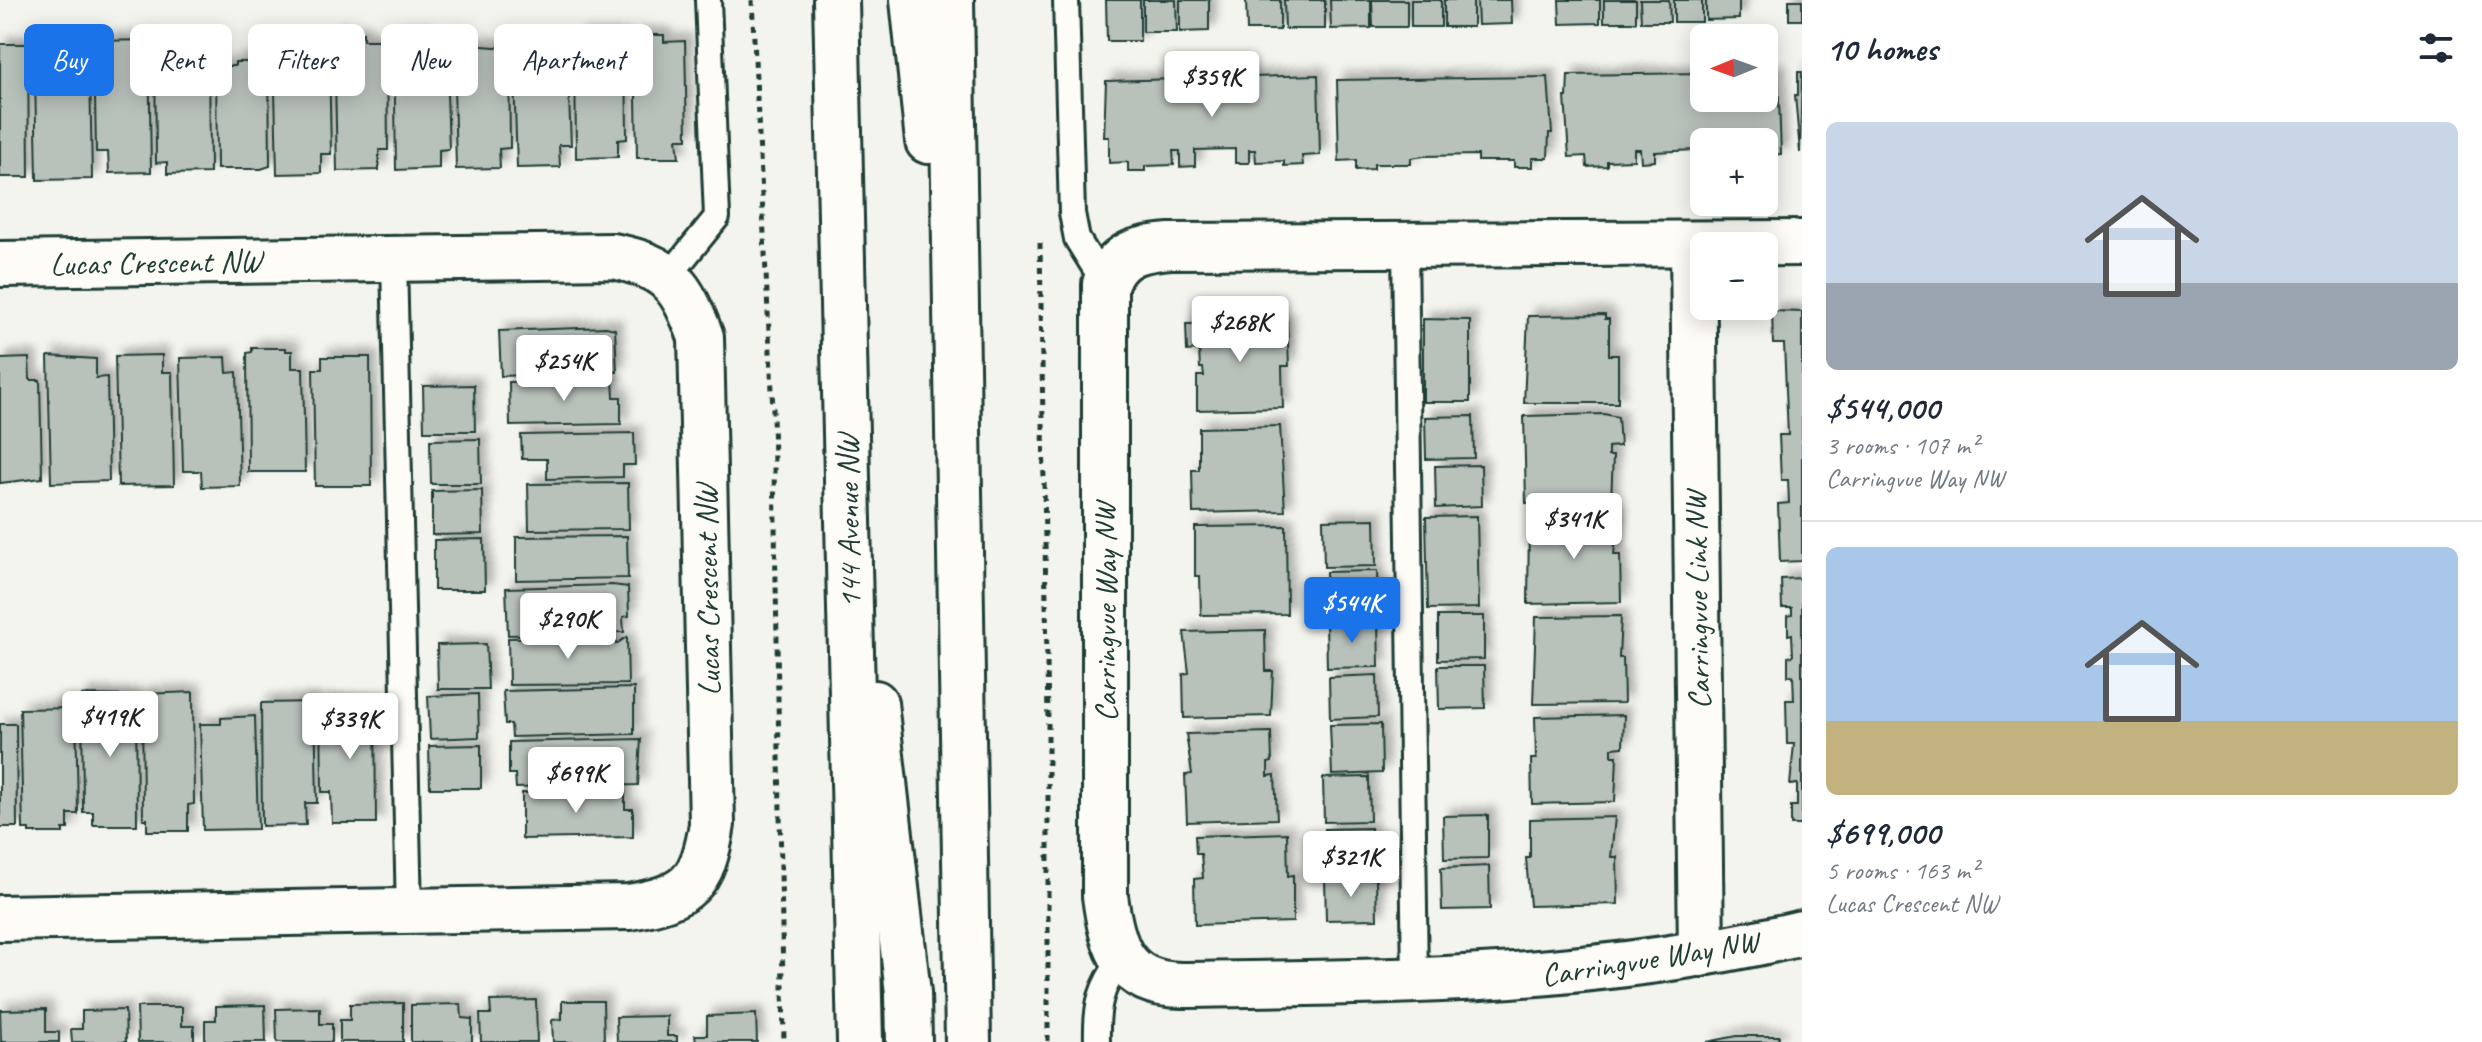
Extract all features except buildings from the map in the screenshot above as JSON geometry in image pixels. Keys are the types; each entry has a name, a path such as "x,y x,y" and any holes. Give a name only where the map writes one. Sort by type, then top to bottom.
{"street":[{"name":"144 Avenue NW","path":"836,0 860,1042"},
{"path":"913,0 957,414"},
{"path":"951,0 968,1042"},
{"path":"954,177 981,0"},
{"path":"1778,243 1802,243"},
{"path":"1105,284 1111,269 1123,255 1149,248 1690,245"},
{"name":"Lucas Crescent NW","path":"0,264 613,256 648,263 669,276 688,302 701,337 712,824 707,859 695,880 681,894 663,901 629,907 0,918"},
{"name":"Carringvue Way NW","path":"1105,284 1105,896 1109,927 1122,958 1136,974 1150,982 1167,985 1415,981 1584,971 1701,954 1802,933"},
{"name":"Carringvue Link NW","path":"1694,320 1701,954"},
{"path":"848,527 884,757 908,993 909,1042"}],"lane":[{"path":"669,276 717,217 708,0"},
{"path":"1066,0 1072,213 1077,239 1105,284"},
{"path":"1405,246 1415,981"},
{"path":"394,260 409,912"},
{"path":"1097,1042 1097,1011 1103,984 1122,958"}],"path":[{"path":"752,0 773,410 784,1042"},
{"path":"1040,233 1048,721 1048,1042"}]}
